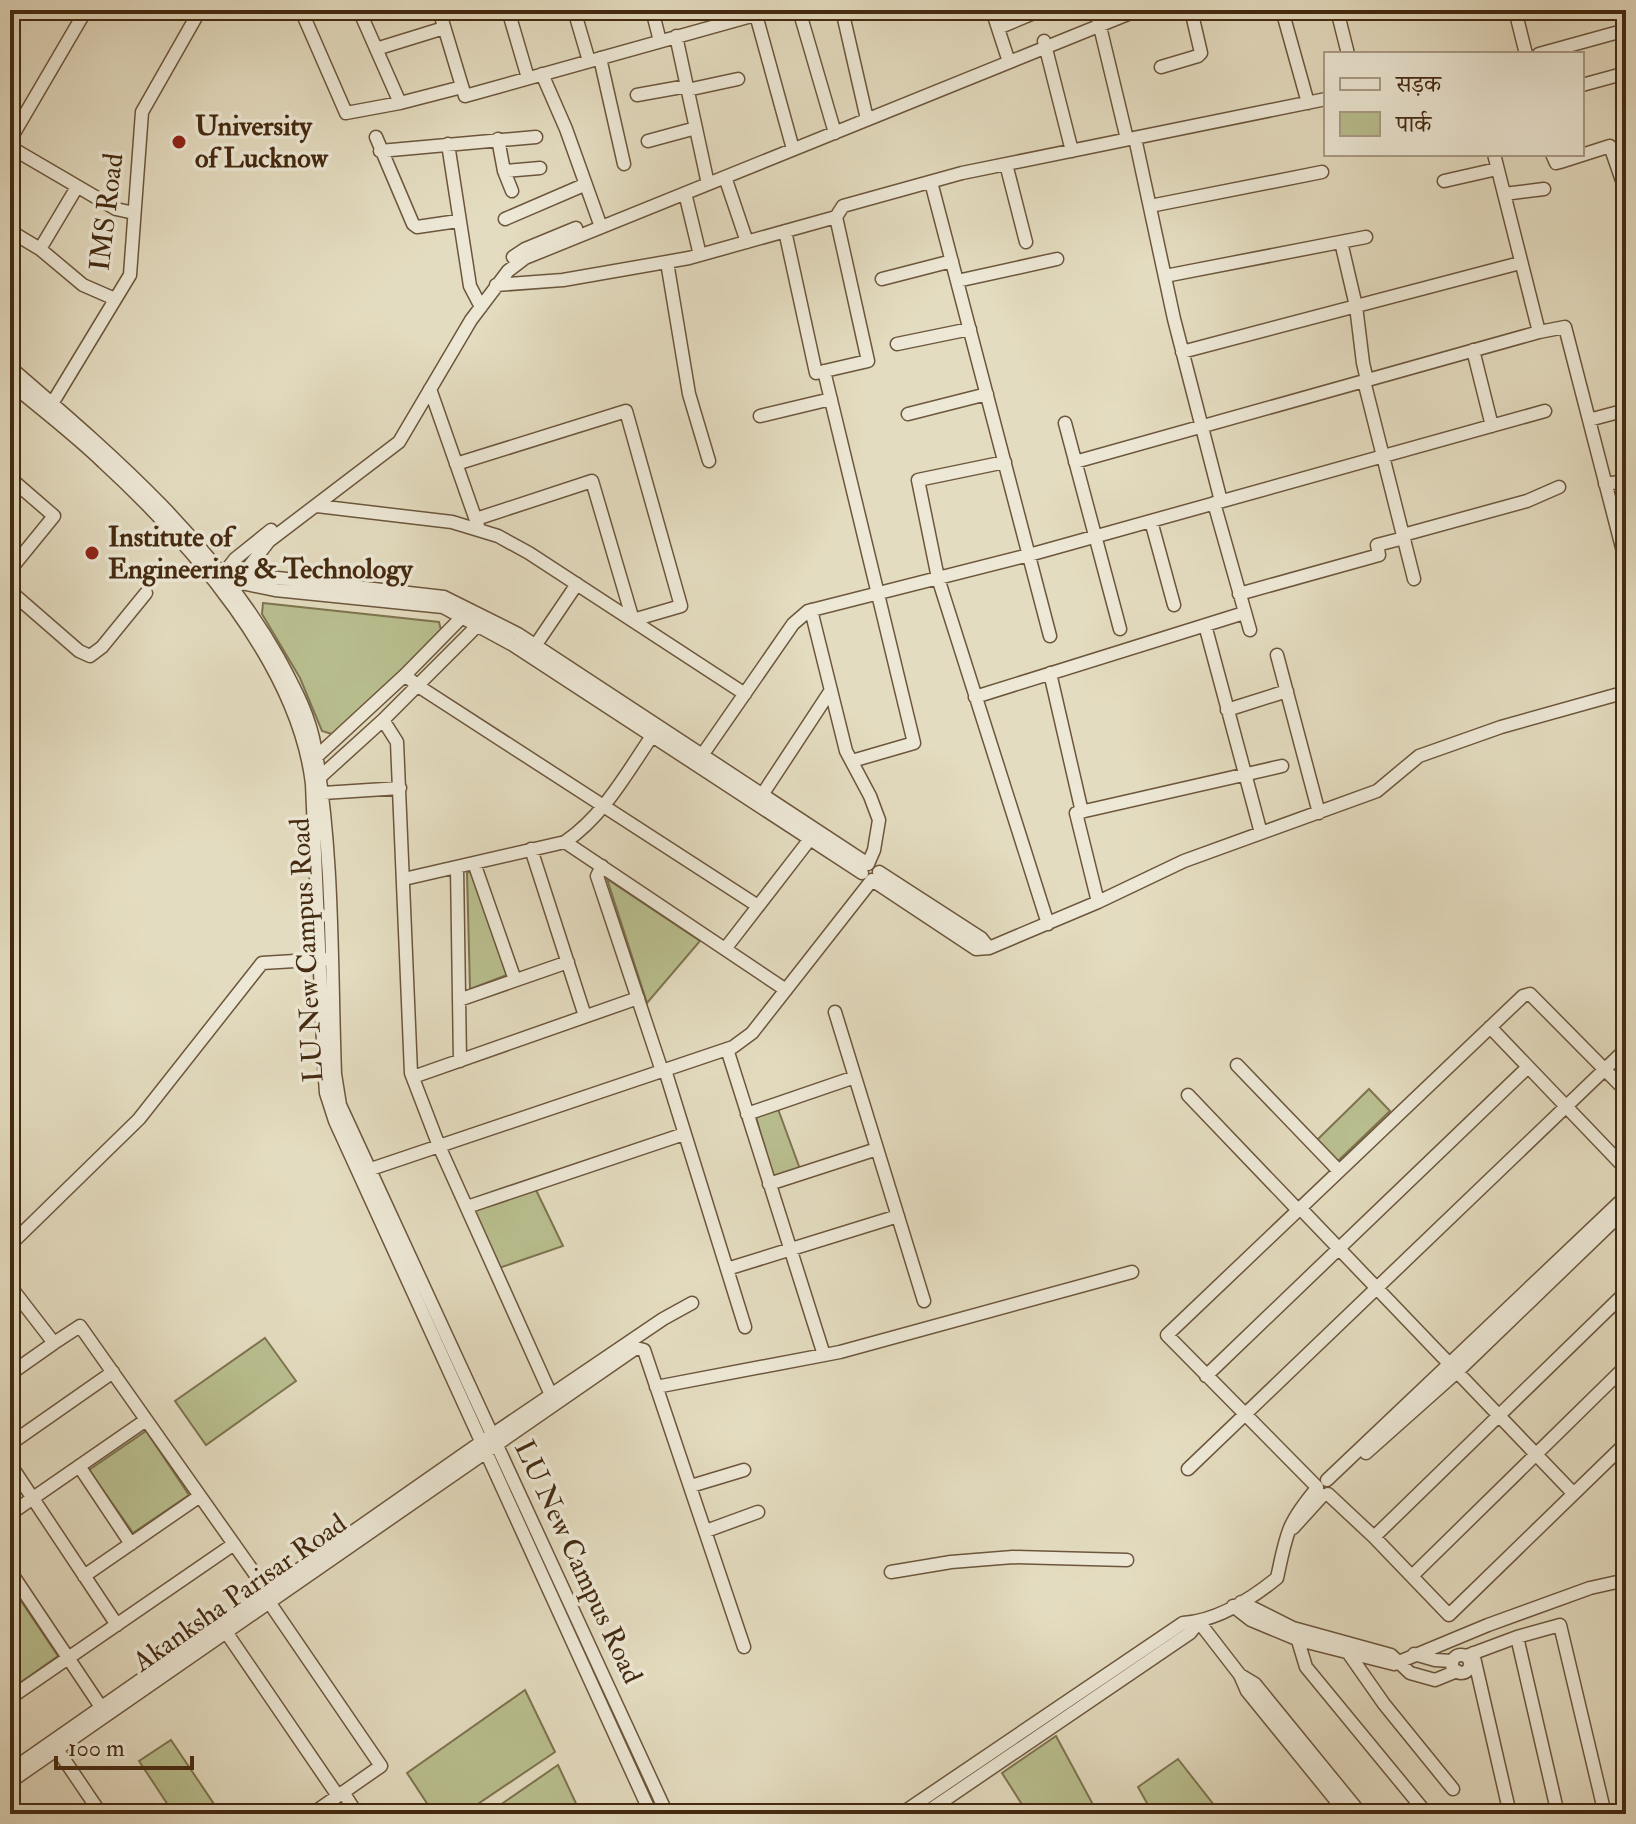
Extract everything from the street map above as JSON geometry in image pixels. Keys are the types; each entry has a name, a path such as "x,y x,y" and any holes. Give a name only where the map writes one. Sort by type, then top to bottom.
{"street":[{"path":"10,140 86,10"},
{"name":"IMS Road","path":"49,408 130,275 142,112 200,10"},
{"path":"359,10 400,103"},
{"path":"439,10 465,96 773,10"},
{"path":"508,10 528,78"},
{"path":"574,10 595,59 624,164"},
{"path":"652,10 660,41"},
{"path":"799,10 834,129"},
{"path":"842,10 866,116"},
{"path":"992,10 1008,58"},
{"path":"998,28 1041,10"},
{"path":"479,303 508,271 525,258 599,223 1045,43 1118,10"},
{"path":"1098,18 1138,10"},
{"path":"1161,67 1201,53 1191,10"},
{"path":"1282,10 1308,103"},
{"path":"1337,10 1348,52"},
{"path":"1515,10 1526,52"},
{"path":"307,13 346,113 462,87"},
{"path":"756,15 792,146"},
{"path":"1098,18 1150,206 1239,594 1250,630"},
{"path":"376,49 444,28"},
{"path":"1546,52 1626,30"},
{"path":"676,36 707,180"},
{"path":"1045,43 1072,151"},
{"path":"1584,84 1626,73"},
{"path":"542,74 566,129 599,223"},
{"path":"637,95 738,79"},
{"path":"496,285 563,280 700,255 836,217 843,206 931,182 1324,99"},
{"path":"648,141 696,128"},
{"path":"376,137 413,224 417,227 458,221"},
{"path":"380,151 536,137"},
{"path":"498,139 504,171 512,191"},
{"path":"448,144 470,286 479,303"},
{"path":"229,582 253,551 317,506 382,453 447,355 498,270 525,249 685,193 707,180 725,177 792,146"},
{"path":"1584,154 1610,146 1626,192"},
{"path":"10,147 116,209 134,213"},
{"path":"1494,156 1539,332"},
{"path":"1553,156 1556,163 1579,156"},
{"path":"1006,164 1026,242"},
{"path":"504,171 540,168"},
{"path":"1444,181 1497,169"},
{"path":"1150,206 1322,172"},
{"path":"725,177 747,242"},
{"path":"931,182 1050,636"},
{"path":"505,219 584,185"},
{"path":"40,249 77,187"},
{"path":"1504,194 1544,189"},
{"path":"685,193 700,255"},
{"path":"785,231 816,373 868,361 836,217"},
{"path":"10,231 40,249 83,285 115,299"},
{"path":"1165,276 1366,237"},
{"path":"1341,242 1356,306 1381,456 1414,579"},
{"path":"957,281 1057,259"},
{"path":"882,279 952,261"},
{"path":"667,262 689,394 709,461"},
{"path":"1182,352 1520,263"},
{"path":"1075,462 1565,327 1626,563"},
{"path":"897,344 970,329"},
{"path":"1473,350 1492,426"},
{"path":"229,582 253,551 399,442 447,355"},
{"name":"LU New Campus Road","path":"10,367 49,408"},
{"path":"824,371 914,743 852,761"},
{"name":"LU New Campus Road","path":"10,383 117,459 177,519 229,582 293,684 307,717 316,781 325,959"},
{"path":"430,389 478,525"},
{"path":"908,414 987,394"},
{"path":"760,416 831,399"},
{"path":"1589,420 1626,410"},
{"path":"456,464 626,411 681,606 633,620"},
{"path":"699,760 793,624 811,610 1029,555 1545,411"},
{"path":"1065,423 1120,629"},
{"path":"1005,462 918,480 938,578 1048,924"},
{"path":"478,525 592,481 633,620"},
{"path":"1605,484 1626,481"},
{"path":"10,570 54,516 11,483"},
{"path":"1239,594 1379,555 1377,545 1527,501 1559,487"},
{"path":"317,506 478,525 529,553 745,694"},
{"path":"1151,521 1174,605"},
{"path":"229,582 275,590 443,607 466,614 535,646 810,839 870,872"},
{"path":"535,646 577,584"},
{"path":"10,591 79,651 90,656 102,647 146,593"},
{"path":"364,1172 727,1049 752,1033 870,872 879,820 846,751 811,610"},
{"path":"975,697 1244,613"},
{"path":"312,760 466,614"},
{"path":"316,781 383,720 481,622"},
{"path":"481,622 652,736 762,795 976,949 989,948 1048,924 1184,861 1377,791 1419,756 1501,727 1626,692"},
{"path":"1205,625 1261,833"},
{"path":"1277,655 1319,813"},
{"path":"1050,673 1082,812"},
{"path":"405,675 758,906"},
{"path":"762,795 831,690"},
{"path":"1227,710 1287,691"},
{"path":"383,720 397,742 413,1077 439,1146 551,1395"},
{"path":"404,879 565,842 584,829 605,806 652,736"},
{"path":"1098,902 1076,813 1282,766"},
{"name":"LU New Campus Road","path":"316,781 323,793 326,812 326,1093 335,1121 364,1172 495,1439 667,1814"},
{"path":"323,793 400,788"},
{"path":"725,949 810,839"},
{"path":"565,842 786,990"},
{"path":"531,849 585,1016"},
{"path":"474,863 515,980"},
{"path":"602,866 597,876 745,1327"},
{"path":"457,867 460,1061"},
{"path":"10,1245 139,1119 262,963 325,959"},
{"path":"459,1000 568,962"},
{"path":"1625,1447 1573,1493 1449,1615 1324,1488 1244,1415 1167,1335 1523,996 1530,994 1626,1091"},
{"path":"413,1077 638,998"},
{"path":"835,1012 924,1301"},
{"path":"1490,1027 1626,1169"},
{"path":"727,1049 824,1355"},
{"path":"1188,1469 1626,1049"},
{"path":"1237,1065 1339,1171"},
{"path":"1206,1376 1528,1067"},
{"path":"747,1114 855,1077"},
{"path":"1188,1095 1573,1493"},
{"path":"467,1207 684,1134"},
{"path":"769,1184 877,1149"},
{"name":"LU New Campus Road","path":"364,1172 483,1448 651,1814"},
{"path":"1454,1369 1626,1196"},
{"path":"901,1814 966,1778 1190,1633 1199,1622 1256,1595 1277,1578 1285,1535 1296,1512 1626,1209"},
{"path":"727,1269 898,1216"},
{"path":"656,1387 824,1355 1132,1272"},
{"path":"10,1286 54,1343"},
{"path":"1374,1537 1626,1292"},
{"path":"495,1439 551,1395 663,1319 692,1303"},
{"path":"10,1374 80,1326 234,1544 381,1766 312,1814"},
{"path":"495,1439 636,1348 644,1350 744,1647"},
{"path":"1412,1576 1626,1366"},
{"path":"10,1444 113,1372"},
{"path":"10,1514 146,1420"},
{"name":"Akanksha Parisar Road","path":"10,1782 102,1712 495,1439"},
{"path":"10,1464 117,1625"},
{"path":"79,1466 131,1544"},
{"path":"691,1486 744,1470"},
{"path":"84,1576 200,1496"},
{"path":"706,1531 758,1512"},
{"path":"10,1698 234,1544"},
{"path":"891,1572 951,1562 1013,1557 1127,1560"},
{"path":"12,1579 102,1712"},
{"path":"1237,1604 1296,1634 1349,1654 1394,1664 1590,1588 1626,1580"},
{"name":"Akanksha Parisar Road","path":"10,1771 226,1632 268,1597"},
{"path":"1199,1622 1240,1675 1247,1691 1347,1814"},
{"path":"1296,1634 1391,1655 1410,1673 1435,1680 1455,1666 1458,1655 1470,1655 1560,1625 1605,1814"},
{"path":"226,1632 357,1814"},
{"path":"1296,1634 1306,1667 1427,1814"},
{"path":"1517,1637 1558,1814"},
{"path":"1349,1654 1384,1704 1453,1789"},
{"path":"1414,1654 1455,1666"},
{"path":"1470,1655 1510,1814"},
{"path":"1240,1675 1255,1684 1361,1814"},
{"path":"57,1749 101,1814"},
{"path":"924,1814 966,1778"},
{"path":"10,1806 15,1814"}],"green space":[{"path":"263,603 439,622 442,634 335,735 322,731 300,678 262,614"},
{"path":"471,871 507,975 470,989 467,873"},
{"path":"607,879 700,941 647,1003"},
{"path":"1369,1089 1390,1111 1338,1161 1317,1140"},
{"path":"778,1109 800,1169 773,1176 756,1117"},
{"path":"536,1190 563,1246 499,1268 473,1211"},
{"path":"265,1338 296,1381 206,1445 175,1401"},
{"path":"146,1431 189,1495 133,1533 89,1470"},
{"path":"15,1592 58,1656 10,1690 10,1595"},
{"path":"525,1690 555,1752 463,1814 434,1814 407,1773"},
{"path":"1056,1736 1097,1812 1094,1814 1028,1814 1002,1773"},
{"path":"171,1740 218,1810 211,1814 174,1814 139,1761"},
{"path":"1178,1759 1221,1814 1153,1814 1138,1787"},
{"path":"558,1765 581,1814 487,1814"}],"place":[{"name":"University of Lucknow","path":"179,142"},
{"name":"Institute of Engineering & Technology","path":"92,553"}]}
